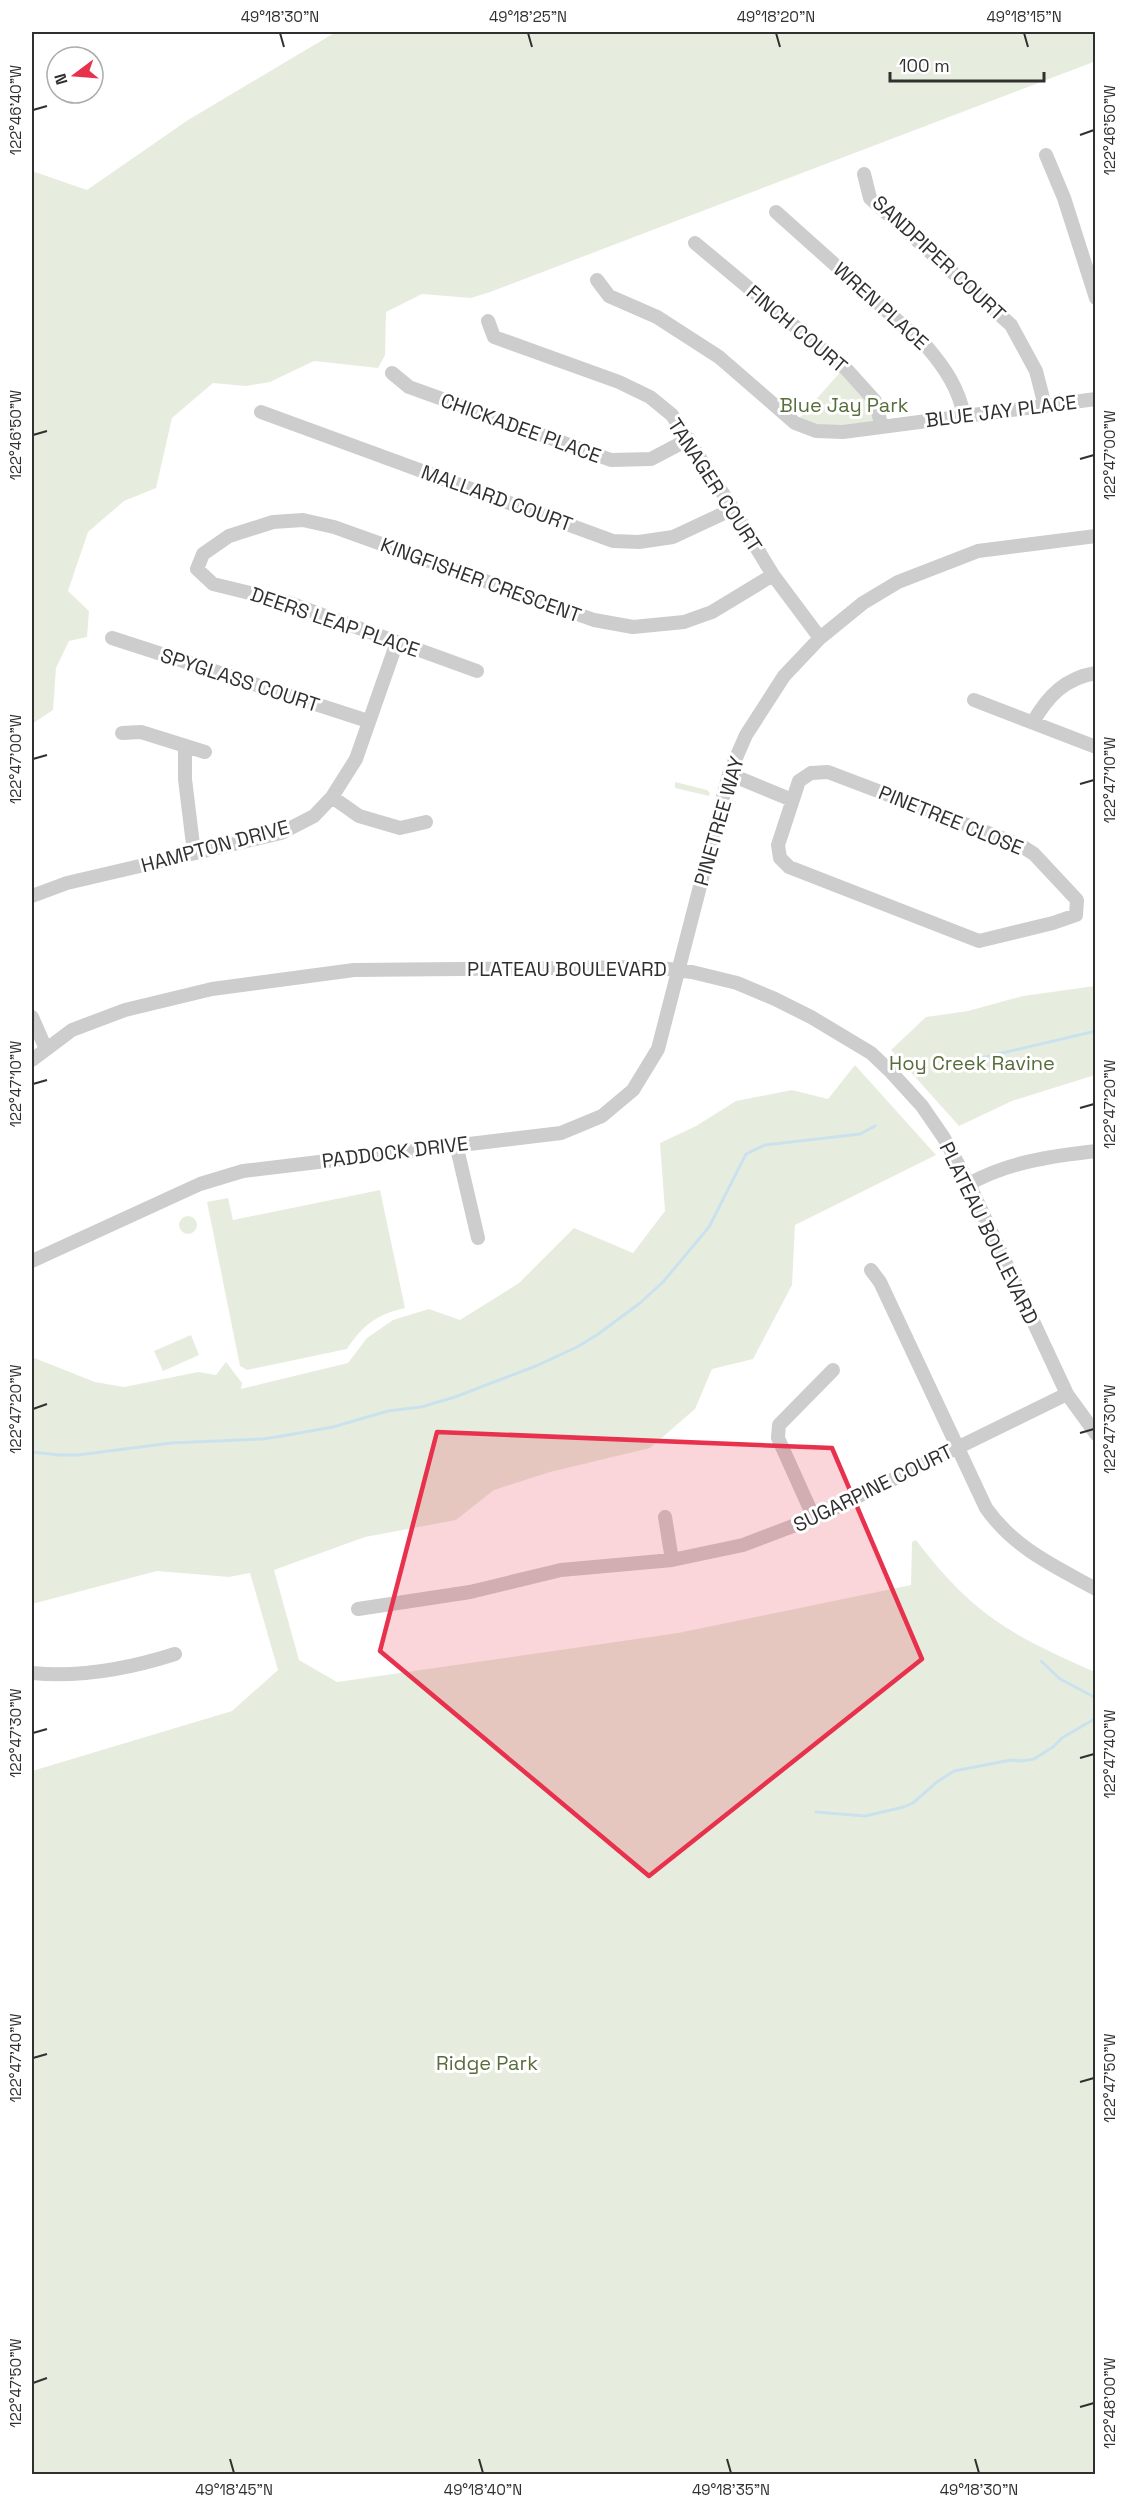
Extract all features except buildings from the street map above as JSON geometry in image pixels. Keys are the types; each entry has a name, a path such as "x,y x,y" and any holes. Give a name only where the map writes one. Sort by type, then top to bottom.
{"street":[{"path":"1046,155 1064,198 1093,281 1095,298"},
{"name":"SANDPIPER COURT","path":"864,174 870,198 1011,326 1036,371 1045,406"},
{"name":"WREN PLACE","path":"776,212 927,347 945,367 961,400 964,416"},
{"name":"FINCH COURT","path":"695,243 847,370 875,401 882,427"},
{"name":"BLUE JAY PLACE","path":"597,280 609,296 657,317 719,357 795,423 816,431 843,432 1095,399"},
{"name":"TANAGER COURT","path":"488,321 494,337 619,382 650,398 672,415 734,509 772,575 820,638"},
{"name":"CHICKADEE PLACE","path":"392,373 409,387 611,460 651,459 688,439"},
{"name":"MALLARD COURT","path":"261,412 613,541 639,542 673,537 734,509"},
{"name":"KINGFISHER CRESCENT","path":"197,568 203,554 230,536 273,522 303,520 334,527 594,620 633,627 684,622 712,612 772,575"},
{"name":"PINETREE WAY","path":"679,969 729,774 746,735 784,676 820,638 863,603 898,582 978,551 1095,536"},
{"name":"DEERS LEAP PLACE","path":"197,568 213,584 287,602 477,671"},
{"name":"SPYGLASS COURT","path":"112,639 368,721"},
{"name":"HAMPTON DRIVE","path":"32,896 68,883 280,833 314,816 332,797 356,759 397,642"},
{"path":"1032,722 1045,700 1077,676 1095,673"},
{"path":"974,700 1095,747"},
{"path":"122,733 141,732 205,752"},
{"path":"185,747 185,779 194,853"},
{"name":"PINETREE CLOSE","path":"828,772 1020,845 1034,854 1077,900 1076,915 979,941 789,867 780,858 778,845 792,800 799,781 811,773 828,772"},
{"path":"729,774 792,800"},
{"path":"332,797 359,816 400,828 426,822"},
{"name":"PLATEAU BOULEVARD","path":"32,1058 72,1030 125,1011 212,989 354,970 653,967 679,969 737,984 811,1017 871,1053 922,1106 944,1138 969,1184 1067,1394 1095,1434"},
{"name":"PADDOCK DRIVE","path":"32,1261 200,1184 243,1171 561,1133 602,1116 633,1089 658,1049 679,969"},
{"path":"32,1017 46,1048"},
{"path":"456,1144 478,1238"},
{"path":"969,1184 1007,1167 1041,1158 1095,1151"},
{"path":"871,1270 879,1282 986,1508 1005,1533 1035,1556 1095,1589"},
{"path":"814,1518 778,1438 779,1425 833,1370"},
{"name":"SUGARPINE COURT","path":"358,1609 470,1592 561,1570 672,1560 743,1545 814,1518 1067,1394"},
{"path":"664,1517 672,1560"},
{"path":"32,1673 60,1676 118,1671 175,1654"}],"highlighted area":[{"path":"437,1432 832,1448 922,1659 649,1876 380,1651"}],"green space":[{"path":"336,32 1095,32 1096,61 490,292 471,298 422,294 386,312 385,355 378,368 314,361 270,382 246,386 213,383 172,418 156,488 124,501 88,532 68,591 89,611 87,637 69,641 56,668 53,710 32,724 32,171 87,190 188,120"},
{"name":"Blue Jay Park","path":"844,368 875,401 882,427 843,432 795,423"},
{"path":"675,782 707,790 710,793 709,796 675,788"},
{"name":"Hoy Creek Ravine","path":"1095,986 1095,1075 1012,1101 959,1126 891,1050 926,1017 968,1011 1023,996"},
{"name":"Ridge Park","path":"855,1065 936,1155 795,1225 792,1285 753,1359 712,1369 695,1409 650,1448 550,1472 494,1490 456,1520 365,1537 274,1570 299,1660 337,1682 678,1633 911,1585 912,1542 916,1540 956,1587 995,1620 1040,1647 1095,1672 1095,2474 32,2474 32,1771 232,1711 278,1670 250,1573 229,1577 157,1571 32,1604 32,1357 95,1382 124,1387 198,1372 216,1375 226,1362 242,1383 241,1389 348,1363 367,1338 393,1320 429,1309 460,1320 519,1283 574,1228 633,1253 665,1211 660,1143 696,1126 736,1101 792,1090 828,1099"},
{"path":"380,1190 405,1308 371,1322 347,1349 247,1370 240,1366 207,1202 228,1198 233,1220"},
{"path":"188,1216 194,1219 197,1225 194,1231 188,1234 182,1231 179,1225 182,1219"},
{"path":"191,1335 199,1355 163,1371 154,1351"}],"waterway":[{"path":"955,1064 1096,1031"},
{"path":"32,1452 78,1455 171,1443 263,1439 288,1435 333,1427 388,1411 421,1407 455,1397 536,1366 597,1335 640,1303 663,1282 709,1227 746,1154 765,1145 860,1134 875,1126"},
{"path":"1041,1661 1060,1679 1096,1698"},
{"path":"816,1812 865,1816 904,1807 913,1803 954,1771 1011,1760 1034,1759 1053,1747 1062,1738 1096,1718"}]}
